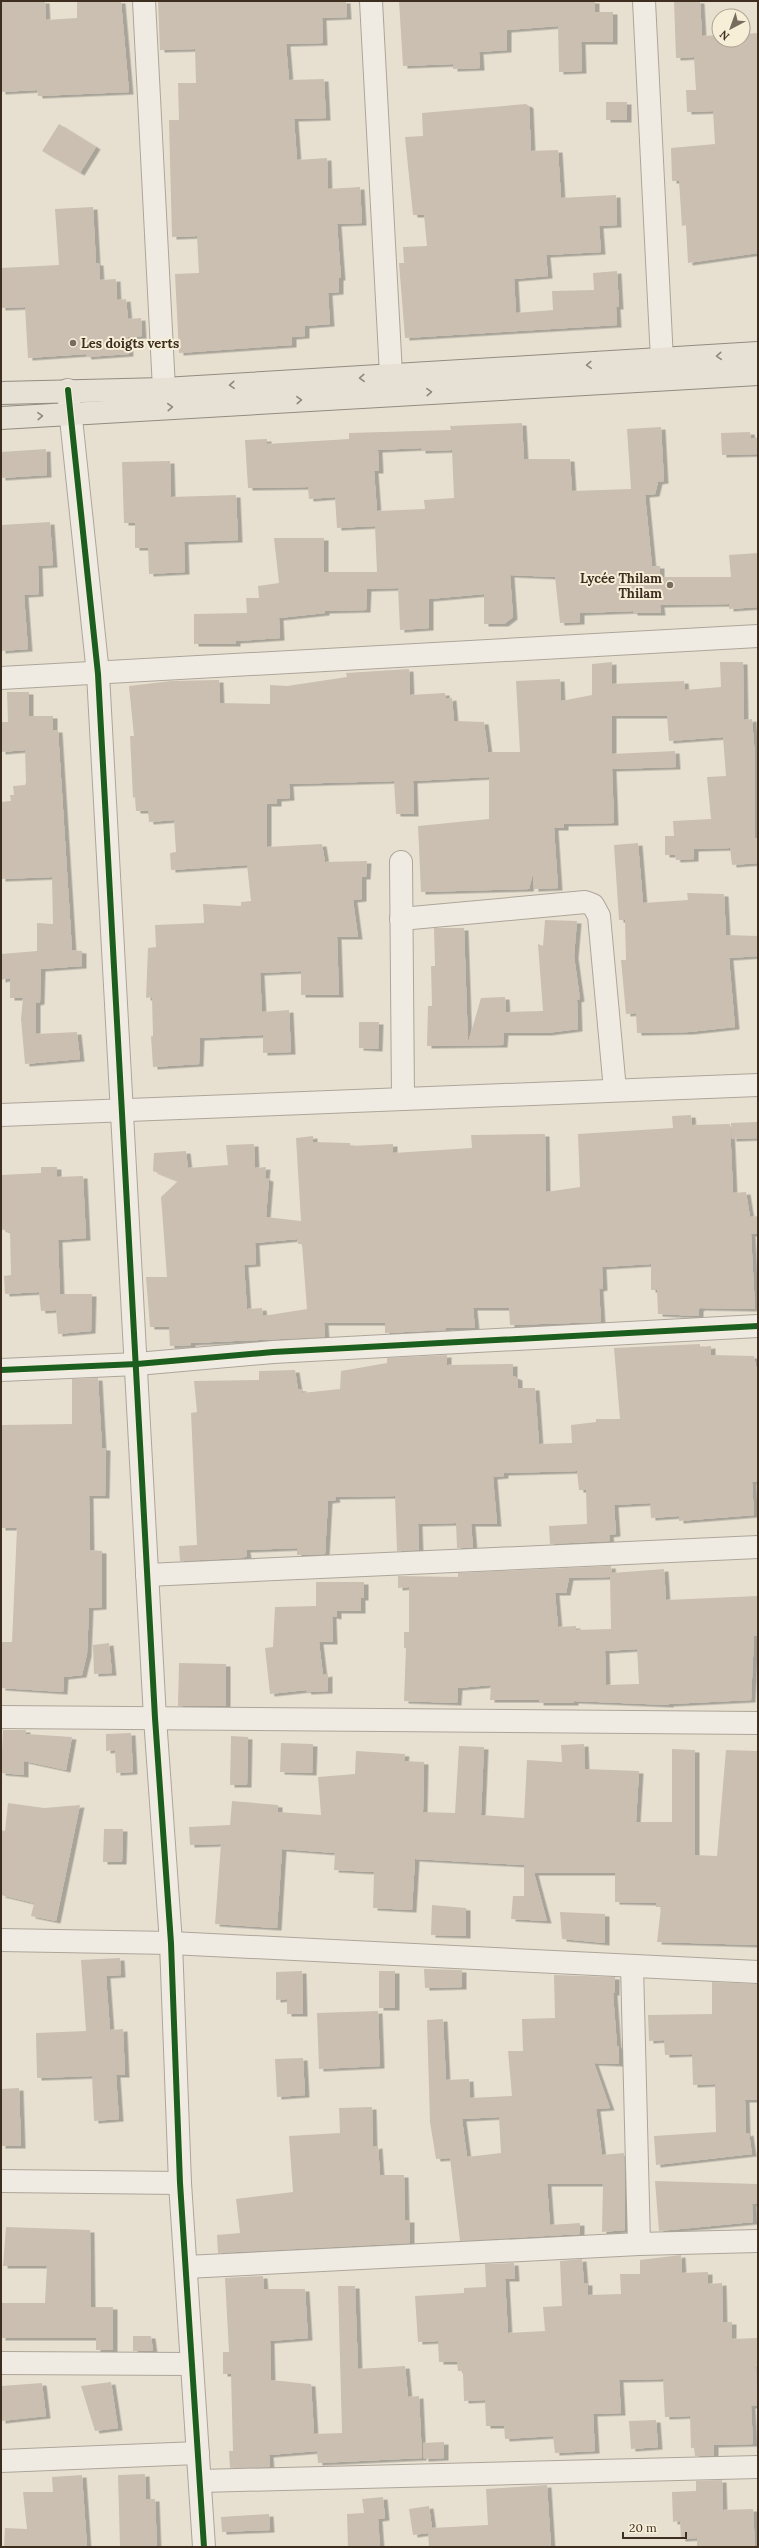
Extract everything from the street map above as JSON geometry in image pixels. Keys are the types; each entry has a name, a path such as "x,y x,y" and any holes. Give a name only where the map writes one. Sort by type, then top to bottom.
{"main road":[{"path":"664,370 758,353"},
{"path":"1,418 69,415 392,385 664,370 758,374"},
{"path":"1,393 68,390 392,385"}],"street":[{"path":"144,1 164,389"},
{"path":"371,1 392,385"},
{"path":"644,1 664,370"},
{"path":"68,390 69,415 98,674 137,1364 155,1718 171,1943 180,2183 204,2547"},
{"path":"1,678 98,674 758,636"},
{"path":"400,862 403,1098"},
{"path":"401,919 584,902 594,905 599,916 615,1090"},
{"path":"1,1115 758,1085"},
{"path":"1,1370 137,1364 273,1352 758,1326"},
{"path":"147,1575 758,1547"},
{"path":"1,1716 758,1723"},
{"path":"1,1940 171,1943 758,1972"},
{"path":"632,1966 639,2244"},
{"path":"1,2181 180,2183"},
{"path":"186,2267 639,2244 758,2241"},
{"path":"1,2363 191,2364"},
{"path":"1,2461 198,2453"},
{"path":"200,2481 758,2467"}],"building":[{"path":"1,1 45,1 46,20 77,18 77,1 121,1 129,92 38,96 37,90 1,92"},
{"path":"158,1 346,1 347,17 322,18 323,43 286,44 289,80 324,79 326,118 294,119 297,160 327,158 328,189 360,187 362,223 337,224 341,278 339,278 339,292 328,293 330,324 305,326 305,336 292,337 292,345 179,353 175,274 199,273 197,236 172,237 169,120 179,120 178,83 196,83 195,49 160,50"},
{"path":"399,1 595,1 595,12 613,12 613,42 581,42 582,71 559,72 558,26 507,30 507,50 479,52 480,68 453,69 453,64 403,66"},
{"path":"674,1 700,1 702,36 711,35 711,48 751,48 751,33 758,33 758,253 688,263 686,225 682,226 679,181 672,181 671,148 715,144 713,111 687,112 686,90 696,90 694,57 676,58"},
{"path":"606,102 627,102 627,120 606,120"},
{"path":"526,104 529,106 531,151 558,150 561,198 616,195 617,225 599,226 601,252 546,255 548,276 514,279 516,313 553,310 552,291 594,290 593,273 617,271 619,307 616,307 617,325 405,338 399,263 404,263 403,247 427,246 424,215 413,215 405,137 423,136 422,113"},
{"path":"59,124 96,147 80,173 42,151"},
{"path":"93,207 96,263 99,263 100,280 116,279 117,300 126,299 128,319 141,318 142,336 128,337 129,354 87,357 86,354 28,358 25,307 1,308 1,268 59,265 55,209"},
{"path":"522,423 524,459 570,459 572,491 631,489 627,429 661,427 664,481 658,482 655,494 645,495 652,566 660,566 660,577 731,577 729,555 758,553 758,607 729,609 729,604 660,605 661,613 633,613 633,611 580,613 580,622 560,623 555,577 510,575 513,617 504,624 484,624 484,594 429,599 429,628 400,630 398,588 367,589 366,610 325,611 325,613 279,618 280,638 236,641 236,644 194,644 194,614 247,613 246,598 259,598 258,586 279,583 274,538 324,538 324,572 377,572 375,526 337,528 335,497 309,499 308,487 248,488 245,440 267,439 267,444 349,439 349,433 451,430 450,426","holes":["421,448 421,451 452,450 454,498 424,500 425,509 377,511 374,471 379,471 378,450"]},
{"path":"750,432 751,438 758,438 758,454 722,455 721,433"},
{"path":"46,449 47,475 1,478 1,452"},
{"path":"170,461 171,497 236,495 238,540 184,542 185,572 149,574 148,548 135,548 135,523 124,523 122,462"},
{"path":"50,522 53,565 38,566 39,594 24,595 28,649 1,651 1,525"},
{"path":"612,662 612,684 684,681 685,690 721,687 720,662 743,662 744,720 752,719 755,757 755,838 758,838 758,863 732,865 730,848 694,849 694,859 676,860 675,855 665,855 665,836 674,836 673,821 711,819 707,777 726,776 723,737 669,741 667,716 612,716 612,754 675,751 676,767 612,769 614,823 564,824 564,828 554,828 558,888 534,889 533,873 529,889 421,892 418,826 489,819 489,777 413,781 414,814 396,814 394,781 289,784 290,798 277,799 277,804 267,804 267,847 322,844 325,862 367,861 366,877 362,877 362,899 353,900 358,937 337,937 339,995 301,995 301,971 260,973 262,1012 289,1010 291,1052 263,1053 263,1035 200,1038 199,1064 153,1067 151,1036 153,1036 152,997 146,998 148,948 156,947 155,925 204,923 203,904 241,906 241,902 251,901 247,865 171,870 170,853 176,852 174,820 149,822 148,811 136,811 135,797 133,798 130,736 134,736 129,686 171,681 219,680 220,703 270,704 270,685 287,686 347,677 346,673 409,669 410,695 445,693 446,699 452,698 454,721 484,722 488,752 520,752 516,681 560,679 561,701 592,695 592,664"},
{"path":"7,692 29,692 29,716 53,716 53,730 58,730 72,950 82,951 82,966 41,969 40,1002 36,1003 36,1034 77,1032 80,1059 25,1064 21,1019 23,998 10,998 10,978 1,980 1,954 37,951 37,923 53,924 52,877 1,879 1,802 11,801 10,795 14,795 13,786 25,785 26,782 25,750 1,752 1,722 8,722"},
{"path":"638,843 643,903 688,900 687,893 724,894 726,935 758,936 758,956 729,958 735,1027 689,1032 637,1033 636,1013 626,1014 621,960 626,960 625,920 619,920 614,845"},
{"path":"545,920 577,921 574,956 580,999 577,1000 578,1029 547,1033 504,1033 503,1045 427,1046 428,1006 432,1006 431,966 435,966 434,928 464,928 468,1043 481,998 505,997 506,1012 543,1011 538,944 543,946"},
{"path":"359,1022 379,1022 378,1049 359,1048"},
{"path":"691,1115 692,1125 730,1124 733,1193 746,1192 750,1217 758,1216 758,1234 751,1234 755,1309 701,1308 699,1309 699,1316 658,1314 657,1290 651,1290 651,1264 602,1267 603,1288 599,1289 601,1322 510,1325 509,1308 473,1308 475,1328 446,1328 446,1330 385,1333 385,1323 324,1323 325,1337 191,1343 191,1345 170,1346 169,1327 150,1327 146,1277 167,1277 161,1197 178,1181 153,1171 154,1153 186,1151 188,1168 228,1165 226,1145 254,1144 255,1168 266,1167 265,1178 269,1179 266,1217 301,1221 296,1138 313,1136 313,1142 350,1143 350,1146 393,1144 393,1153 472,1148 471,1135 545,1134 546,1192 580,1187 578,1134 673,1128 672,1116","holes":["297,1239 298,1244 302,1244 307,1309 263,1316 262,1308 247,1309 244,1265 256,1264 255,1243"]},
{"path":"758,1122 758,1138 732,1139 731,1123"},
{"path":"41,1167 57,1167 57,1177 83,1176 86,1238 58,1240 60,1294 92,1294 91,1331 58,1334 56,1310 41,1311 39,1292 5,1294 4,1276 11,1275 10,1232 1,1229 1,1175 41,1173"},
{"path":"700,1344 700,1347 711,1346 711,1355 754,1356 756,1366 758,1366 758,1482 752,1482 754,1515 679,1521 679,1516 651,1518 650,1503 614,1505 616,1534 609,1535 610,1541 550,1544 549,1526 587,1524 586,1490 579,1490 577,1471 504,1473 504,1476 493,1477 497,1524 471,1524 473,1548 457,1548 456,1523 418,1524 419,1550 397,1551 395,1496 335,1497 336,1500 328,1501 325,1554 297,1555 297,1548 246,1550 247,1556 242,1558 180,1561 179,1546 197,1545 191,1413 197,1412 194,1381 259,1380 259,1371 295,1370 298,1389 302,1389 302,1393 340,1389 341,1371 387,1363 387,1358 447,1355 447,1365 513,1364 513,1376 518,1378 518,1388 535,1388 539,1444 572,1443 571,1425 596,1422 596,1419 620,1419 614,1348"},
{"path":"98,1378 102,1448 106,1448 105,1496 89,1496 90,1550 102,1551 102,1607 89,1608 87,1654 82,1675 64,1677 63,1692 1,1688 1,1642 12,1642 17,1528 1,1528 1,1425 72,1424 72,1379"},
{"path":"611,1566 612,1573 664,1569 666,1600 758,1596 758,1636 754,1636 751,1700 669,1705 574,1701 574,1703 539,1703 539,1700 490,1700 491,1685 458,1688 457,1703 404,1701 406,1648 404,1648 404,1632 409,1632 409,1587 398,1588 398,1576 458,1577 458,1573","holes":["610,1577 611,1629 576,1630 576,1626 558,1627 555,1593 566,1593 569,1578","637,1649 639,1684 606,1685 605,1651"]},
{"path":"316,1582 364,1582 364,1598 361,1598 361,1611 337,1611 337,1617 332,1616 333,1642 319,1642 323,1675 328,1674 328,1691 307,1692 306,1690 270,1694 265,1648 273,1647 275,1607 316,1606"},
{"path":"109,1643 112,1673 94,1674 93,1645"},
{"path":"179,1663 226,1664 226,1706 178,1706"},
{"path":"3,1730 26,1730 26,1734 72,1737 66,1770 24,1761 24,1775 1,1773"},
{"path":"131,1733 133,1772 116,1773 115,1750 106,1751 106,1734"},
{"path":"231,1736 248,1737 247,1785 230,1785"},
{"path":"281,1743 313,1744 312,1773 280,1772"},
{"path":"584,1744 585,1769 639,1771 636,1822 672,1822 672,1749 695,1750 695,1855 717,1856 726,1750 758,1751 758,1945 657,1942 661,1907 656,1907 656,1903 615,1902 615,1873 534,1873 547,1921 511,1919 513,1896 524,1896 524,1865 415,1859 412,1910 373,1908 374,1872 334,1870 335,1853 282,1849 277,1928 215,1924 221,1844 190,1845 189,1827 230,1825 232,1801 278,1805 278,1812 321,1815 318,1777 355,1774 356,1751 405,1754 404,1761 424,1762 423,1812 455,1813 459,1746 484,1747 481,1815 524,1818 527,1760 562,1762 561,1745"},
{"path":"8,1803 44,1808 80,1805 56,1921 31,1916 34,1903 1,1895 1,1830 5,1831"},
{"path":"104,1829 123,1829 122,1862 103,1862"},
{"path":"432,1905 466,1908 466,1936 431,1935"},
{"path":"560,1912 605,1914 605,1943 562,1939"},
{"path":"120,1958 121,1975 106,1976 110,2030 123,2029 125,2075 116,2075 119,2119 94,2121 92,2076 37,2078 36,2033 86,2031 81,1960"},
{"path":"424,1969 462,1970 462,1987 425,1988"},
{"path":"302,1971 303,2014 287,2014 287,1999 276,2000 276,1972"},
{"path":"379,1971 395,1971 395,2008 379,2008"},
{"path":"554,1975 615,1977 615,1993 613,1993 617,2046 619,2046 619,2064 594,2063 610,2108 596,2109 602,2155 624,2153 625,2230 602,2232 603,2184 547,2184 550,2225 580,2223 580,2234 460,2241 450,2158 436,2159 430,2122 427,2020 443,2019 446,2080 469,2079 470,2098 512,2096 508,2051 523,2051 522,2019 555,2018","holes":["499,2117 501,2153 467,2157 462,2119"]},
{"path":"712,1982 758,1984 757,2100 745,2100 746,2134 749,2133 752,2154 656,2165 654,2136 716,2132 715,2084 693,2085 692,2054 665,2055 664,2040 649,2041 648,2015 712,2014"},
{"path":"378,2011 380,2066 319,2069 317,2013"},
{"path":"303,2058 305,2095 277,2097 275,2059"},
{"path":"19,2088 21,2146 1,2146 1,2089"},
{"path":"372,2107 373,2147 378,2146 380,2175 404,2175 405,2220 410,2220 410,2243 218,2253 217,2235 240,2233 236,2199 293,2192 289,2136 340,2133 339,2108"},
{"path":"655,2181 758,2184 758,2204 752,2204 753,2222 659,2231"},
{"path":"6,2227 90,2230 91,2307 113,2307 113,2350 96,2350 96,2338 1,2338 1,2303 45,2303 47,2266 3,2266"},
{"path":"681,2255 682,2273 708,2272 708,2284 722,2283 723,2322 732,2322 732,2339 758,2338 758,2367 756,2367 757,2406 751,2406 753,2444 714,2445 714,2456 695,2456 694,2448 691,2448 690,2416 665,2417 663,2379 619,2380 621,2413 593,2414 595,2451 555,2453 553,2436 505,2439 504,2426 486,2426 485,2400 464,2401 463,2371 458,2371 457,2362 439,2362 438,2341 418,2342 415,2296 464,2293 464,2288 486,2287 485,2264 514,2263 515,2279 505,2279 508,2333 545,2331 543,2307 562,2306 560,2261 582,2259 584,2283 588,2283 588,2295 621,2294 620,2274 640,2274 640,2260"},
{"path":"263,2276 264,2289 305,2289 308,2338 270,2341 271,2380 311,2384 314,2434 342,2433 338,2286 355,2286 358,2369 405,2366 408,2397 419,2396 422,2458 318,2463 317,2451 269,2455 270,2467 230,2468 229,2451 233,2451 231,2374 223,2374 223,2352 229,2352 225,2278"},
{"path":"133,2336 151,2336 153,2351 133,2351"},
{"path":"111,2382 118,2428 95,2431 81,2386"},
{"path":"42,2383 46,2416 1,2421 1,2386"},
{"path":"656,2420 658,2447 631,2449 629,2421"},
{"path":"444,2442 444,2458 424,2459 423,2443"},
{"path":"145,2474 146,2499 155,2499 157,2547 120,2547 118,2475"},
{"path":"82,2475 87,2547 4,2547 5,2528 27,2529 23,2492 53,2492 52,2477"},
{"path":"722,2480 723,2510 753,2509 755,2547 697,2547 697,2538 681,2539 680,2521 673,2522 672,2492 696,2491 696,2481"},
{"path":"547,2485 551,2547 429,2547 428,2533 413,2535 409,2509 429,2506 432,2528 488,2525 486,2489"},
{"path":"383,2497 385,2518 378,2519 380,2547 348,2547 347,2514 364,2513 362,2499"},
{"path":"269,2514 270,2530 222,2532 221,2517"}],"cycle path":[{"path":"68,390 98,674 155,1718 171,1943 180,2183 204,2547"},
{"path":"1,1370 137,1364 273,1352 758,1326"}],"place":[{"name":"Les doigts verts","path":"73,343"},
{"name":"Lycée Thilam Thilam","path":"670,585"}]}
